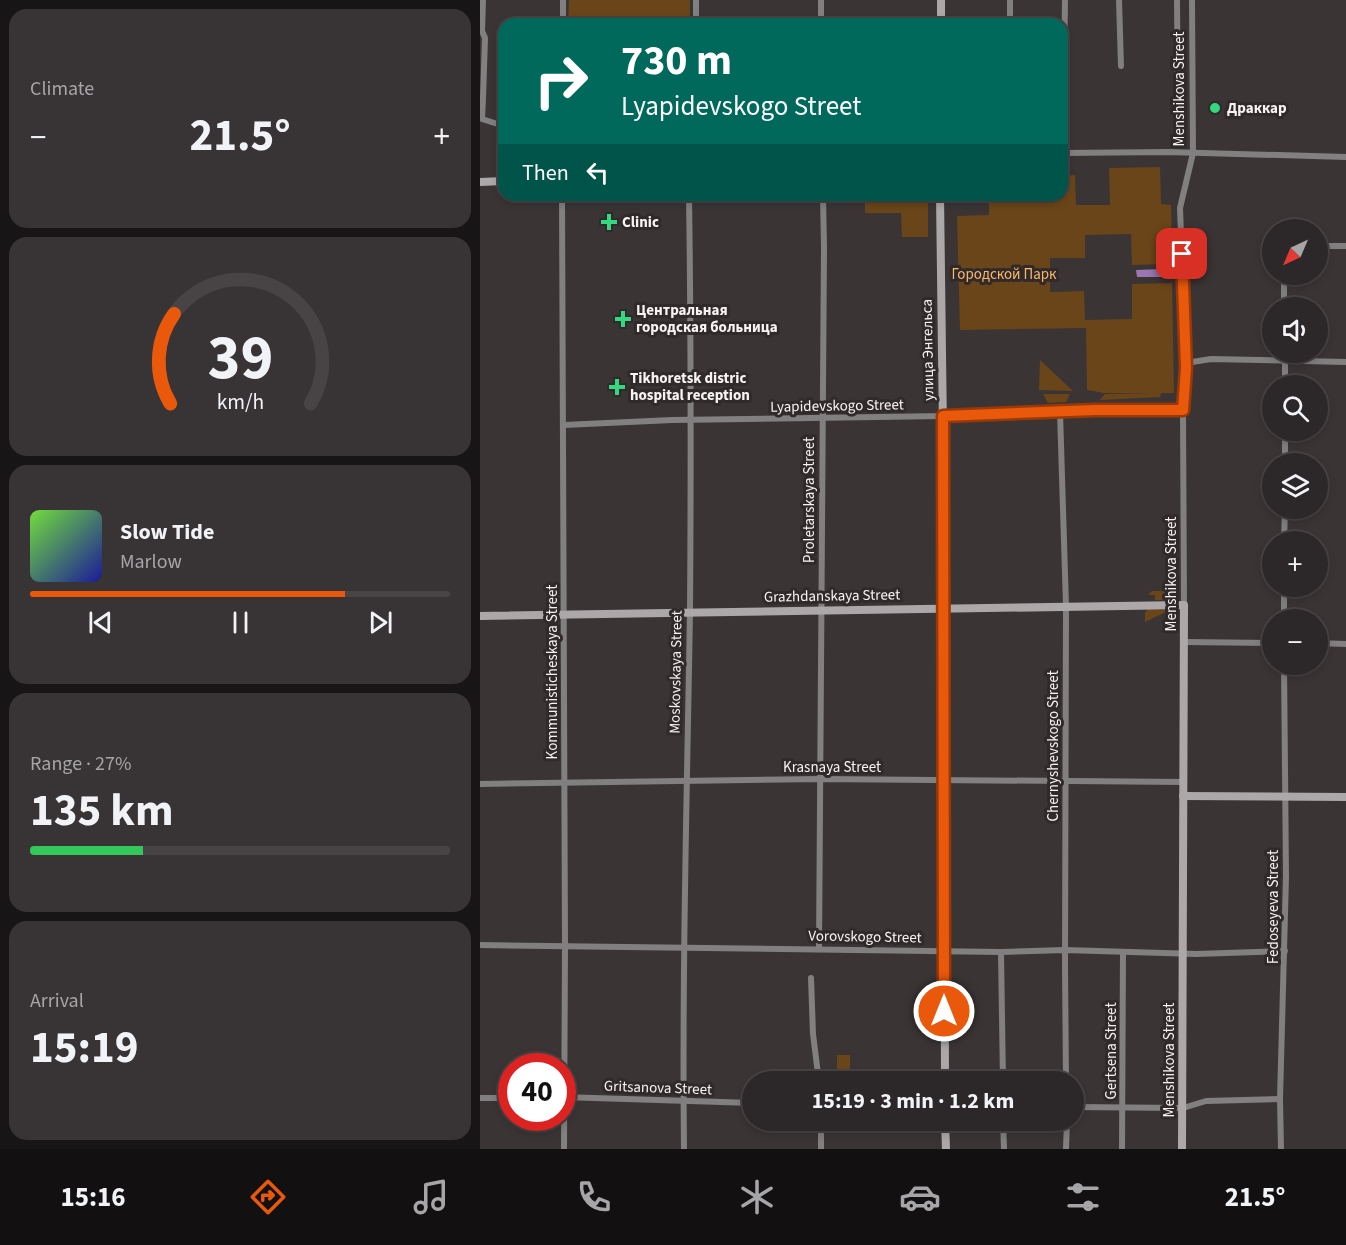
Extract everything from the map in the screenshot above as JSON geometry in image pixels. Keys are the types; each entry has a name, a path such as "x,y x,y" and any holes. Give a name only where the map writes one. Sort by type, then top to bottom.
{"main road":[{"path":"941,0 941,18"},
{"path":"480,182 498,181"},
{"name":"улица Энгельса","path":"940,201 945,1071"},
{"name":"Grazhdanskaya Street","path":"480,616 1184,605"},
{"name":"Menshikova Street","path":"1182,1149 1184,605"},
{"path":"1184,796 1346,797"},
{"path":"945,1131 946,1149"}],"street":[{"path":"483,0 482,31 485,38 482,119 498,124"},
{"path":"563,18 564,0"},
{"path":"696,0 696,18"},
{"path":"821,0 821,18"},
{"path":"1010,0 1010,18"},
{"path":"1065,0 1065,18"},
{"path":"1119,0 1121,66"},
{"path":"1177,0 1178,118"},
{"name":"Menshikova Street","path":"1184,605 1183,410 1186,368 1180,208 1193,153 1192,0"},
{"path":"1068,153 1168,152 1346,157"},
{"name":"Kommunisticheskaya Street","path":"562,201 566,946 564,1053"},
{"name":"Moskovskaya Street","path":"684,1149 686,782 690,612 689,201"},
{"name":"Proletarskaya Street","path":"819,948 824,247 822,201"},
{"path":"1328,246 1346,246"},
{"path":"1186,368 1192,362 1211,358 1262,360"},
{"path":"1328,362 1346,362"},
{"name":"Lyapidevskogo Street","path":"564,425 1172,408 1183,410"},
{"name":"Chernyshevskogo Street","path":"1060,412 1066,606 1066,1071"},
{"path":"1185,642 1262,643"},
{"path":"1328,643 1346,644"},
{"name":"Fedoseyeva Street","path":"1281,1149 1280,1099 1285,951 1284,675"},
{"name":"Krasnaya Street","path":"480,784 821,779 944,782 1065,780 1183,782"},
{"name":"Vorovskogo Street","path":"480,945 1001,952 1285,951"},
{"path":"1001,952 1003,1071"},
{"name":"Gertsena Street","path":"1122,1149 1123,952"},
{"path":"811,978 813,1034 818,1071"},
{"path":"480,1098 498,1098"},
{"name":"Gritsanova Street","path":"576,1098 742,1103"},
{"path":"1084,1107 1183,1108 1206,1101 1280,1099"},
{"name":"Kommunisticheskaya Street","path":"564,1131 564,1149"},
{"path":"821,1131 821,1149"},
{"path":"1004,1131 1004,1149"},
{"path":"1066,1131 1066,1149"}],"green space":[{"path":"569,0 690,0 690,18 568,18"},
{"name":"Городской Парк","path":"1160,167 1161,204 1171,205 1172,264 1132,265 1131,234 1085,235 1085,258 1050,258 1050,292 1084,291 1085,320 1132,319 1132,284 1172,283 1174,393 1161,393 1160,397 1100,400 1105,394 1153,393 1104,393 1087,390 1086,328 960,330 957,216 989,215 989,201 1068,201 1068,176 1075,175 1076,205 1110,205 1109,168"},
{"path":"865,201 928,201 928,237 902,237 901,213 865,213"},
{"path":"1040,360 1073,391 1039,390"},
{"path":"1043,394 1070,394 1066,402 1048,403"},
{"path":"1152,591 1172,591 1172,600 1155,600 1155,595 1148,595"},
{"path":"1148,609 1170,610 1145,622 1145,613"},
{"path":"837,1055 850,1055 850,1071 837,1071"}],"shaded area":[{"path":"1163,269 1163,277 1137,277 1136,270"}],"place":[{"name":"Драккар","path":"1215,108"},
{"name":"Clinic","path":"609,222"},
{"name":"Центральная городская больница","path":"623,319"},
{"name":"Tikhoretsk distric hospital reception","path":"617,387"}],"route":[{"path":"944,1011 943,416 1172,408 1183,410 1186,368 1182,254"}]}
